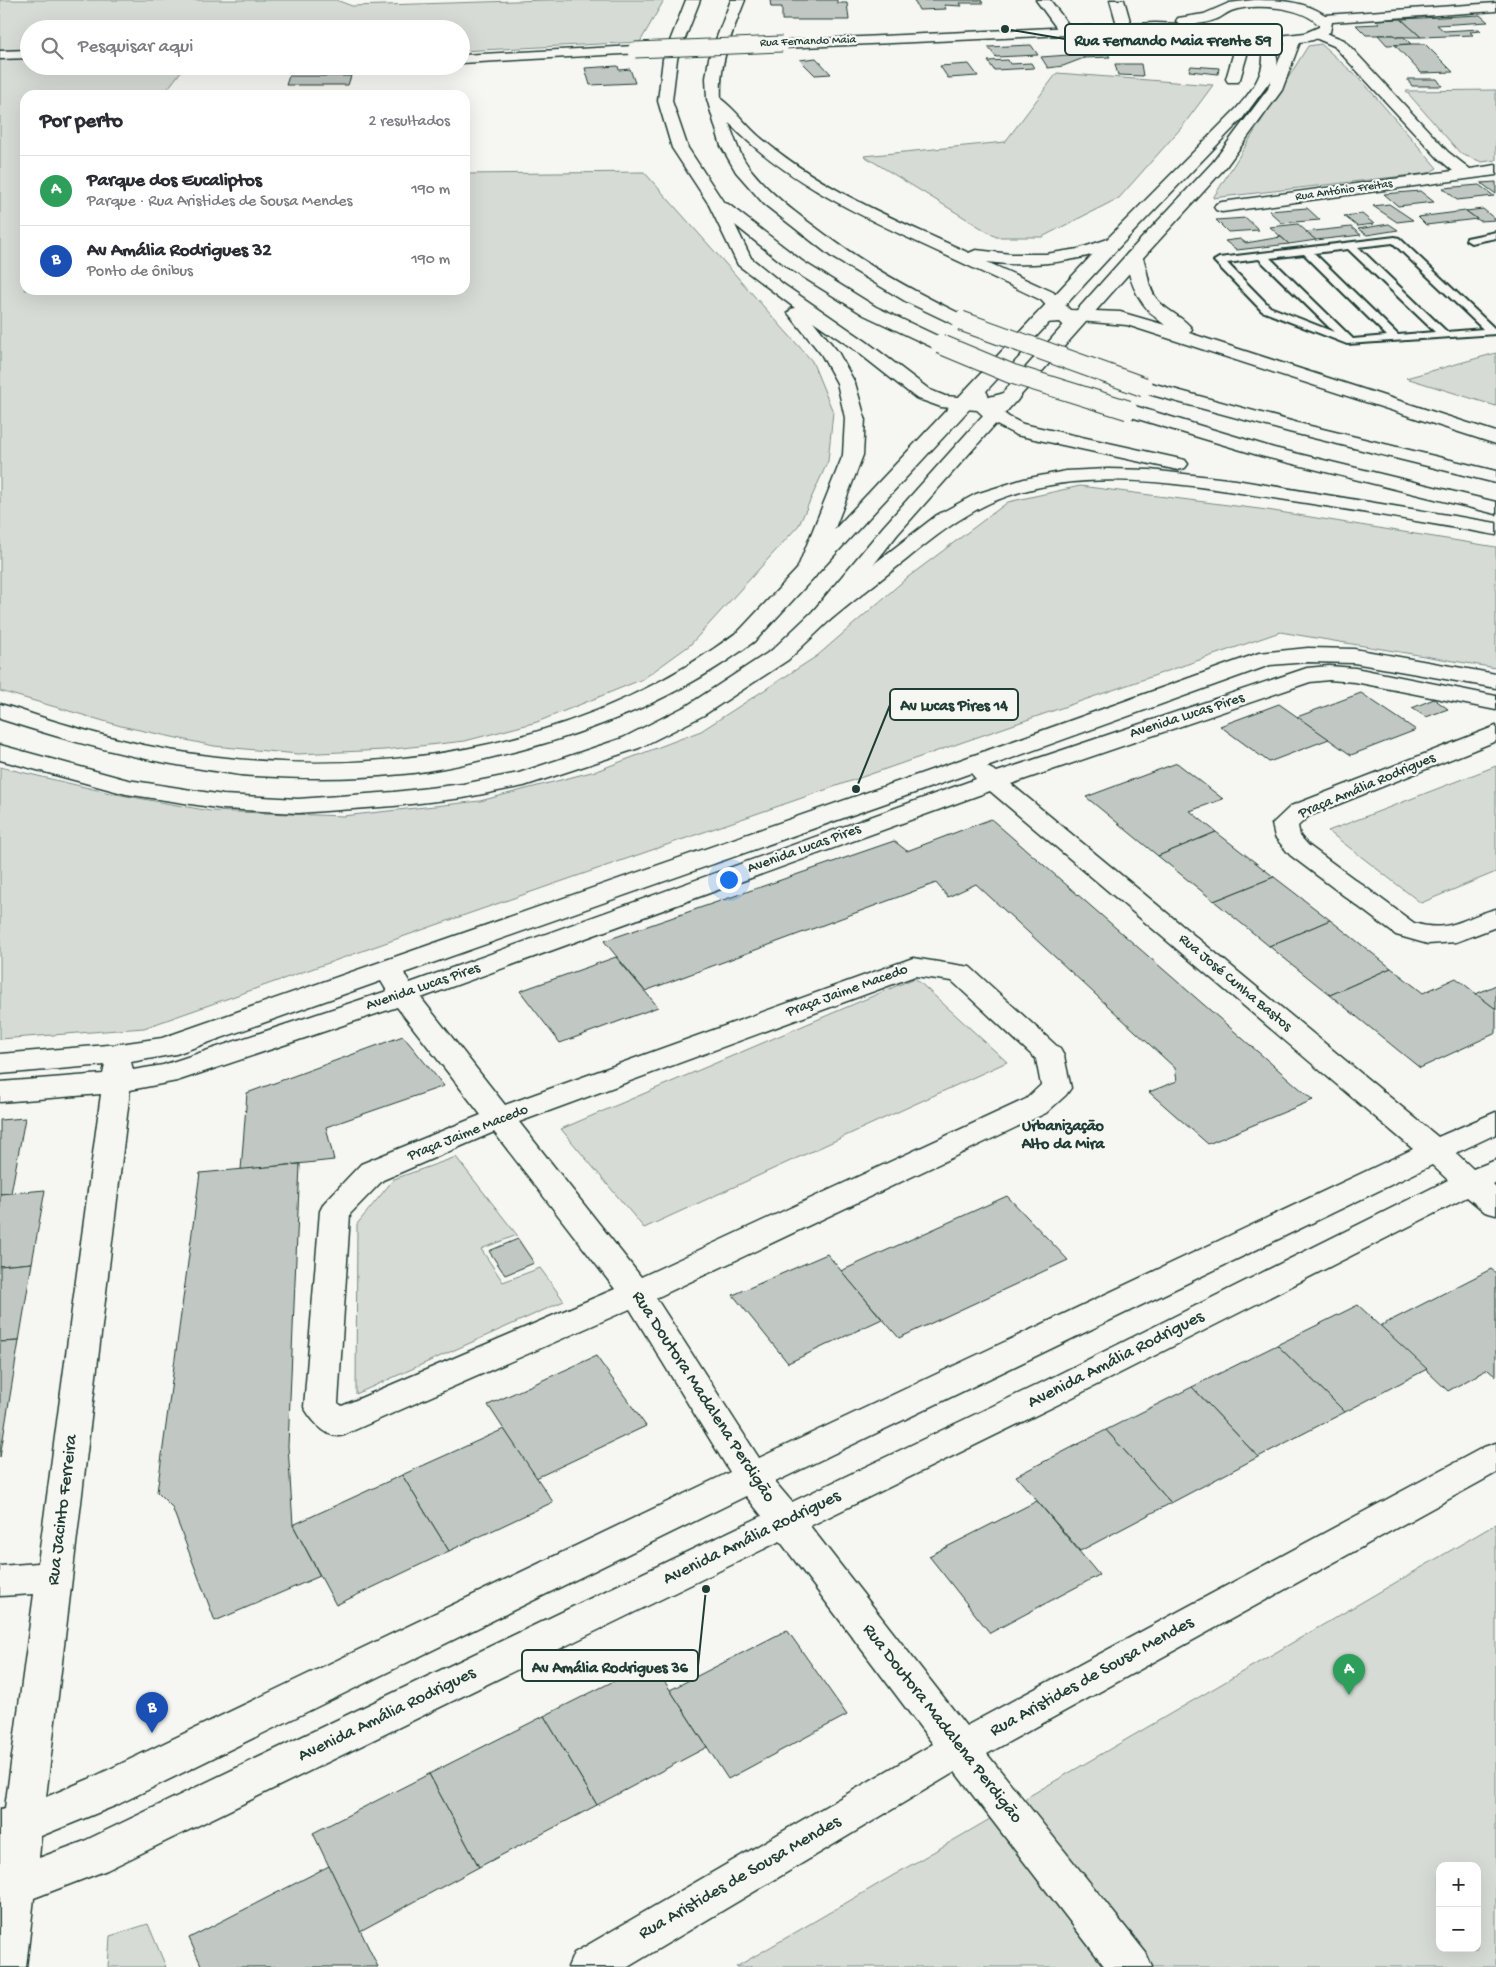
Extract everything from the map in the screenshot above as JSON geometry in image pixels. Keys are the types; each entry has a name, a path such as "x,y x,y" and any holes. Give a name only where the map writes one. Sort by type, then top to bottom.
{"main road":[{"path":"693,0 670,59 665,101 680,148 716,203 744,261 777,288 861,346 923,394 941,401 980,403 1009,398 1114,242 1255,96 1271,62 1268,49 1259,39"},
{"path":"738,0 716,58 713,78 714,99 729,146 744,172 770,201 839,254 911,297 961,321 1144,387 1296,428 1496,477"},
{"path":"1043,0 1066,31"},
{"path":"1117,0 1125,28"},
{"name":"Rua Fernando Maia","path":"1155,27 1213,16 1219,11 1231,7 1265,4 1300,9 1323,19"},
{"path":"1467,174 1443,156 1339,44 1318,34 1325,29 1326,24 1323,19 1496,7"},
{"path":"1213,16 1212,21 1231,33 1240,55 1233,79"},
{"name":"Rua Fernando Maia","path":"470,59 1155,27 1231,33 1259,39 1294,39 1318,34"},
{"path":"0,711 60,731 168,757 254,769 331,770 403,767 464,757 531,741 599,718 652,694 715,660 748,635 807,572 980,403 1064,315 1134,257 1218,165 1275,90 1294,39"},
{"path":"0,56 20,55"},
{"path":"714,99 756,142 798,173 855,207 1036,290 1064,315 1103,315 1131,320 1496,438"},
{"name":"Rua António Freitas","path":"1222,207 1496,170"},
{"path":"716,203 796,264 870,311 940,344 1012,374 1268,452 1496,508"},
{"path":"946,248 984,256 1047,258 1085,252 1114,242"},
{"path":"1134,257 1138,282 1149,303 1162,315 1182,328 1233,354"},
{"path":"777,288 829,352 846,383 855,418 853,455 807,572"},
{"path":"980,403 1007,425 1037,435 1363,505"},
{"path":"821,616 890,531 980,403"},
{"path":"0,752 126,787 222,802 298,806 394,799 463,791 524,779 631,743 696,710 780,655 821,616 944,519 991,494 1035,481 1094,475 1156,477 1214,483 1363,505 1496,529"},
{"name":"Avenida Lucas Pires","path":"0,1064 119,1069 167,1074 396,982 972,764 1267,658 1308,655 1354,656 1496,681"},
{"name":"Avenida Lucas Pires","path":"396,982 1307,675 1329,673 1355,675 1496,703"},
{"name":"Praça Amália Rodrigues","path":"1496,733 1300,811 1285,824 1288,836 1299,850 1404,929 1428,936 1456,934 1496,917"},
{"name":"Rua José Cunha Bastos","path":"972,764 1435,1151 1487,1186"},
{"name":"Praça Jaime Macedo","path":"913,967 960,973 1050,1056 1056,1088 1036,1106 636,1293 338,1423 321,1407 335,1211 352,1190 372,1172 498,1119 913,967"},
{"name":"Rua Doutora Madalena Perdigão","path":"396,982 498,1119 636,1293 752,1477 960,1750 1131,1967"},
{"name":"Avenida Lucas Pires","path":"0,1092 119,1069"},
{"name":"Rua Jacinto Ferreira","path":"5,1967 12,1825 54,1577 119,1069"},
{"path":"12,1825 103,1792 752,1477 1496,1122"},
{"name":"Avenida Amália Rodrigues","path":"8,1886 93,1857 1053,1392 1419,1206 1487,1186"},
{"name":"Rua Aristides de Sousa Mendes","path":"589,1967 960,1750 1496,1457"},
{"path":"0,1582 54,1577"}],"lane":[{"path":"1471,240 1496,235"},
{"path":"1395,240 1494,331 1351,342 1266,309 1219,261 1395,240"},
{"path":"1349,244 1444,335"},
{"path":"1306,250 1396,339"},
{"path":"1263,257 1351,342"}],"shaded area":[{"path":"0,0 336,0 352,6 548,0 664,0 640,42 470,51 470,20 20,20 20,51 0,52"},
{"path":"1321,44 1362,81 1437,168 1429,173 1213,198 1308,46"},
{"path":"20,58 20,75 178,75 167,90 20,90 20,295 470,295 470,174 644,172 812,361 833,412 828,461 799,525 690,645 643,679 537,722 465,741 384,750 298,754 214,746 121,726 0,691 0,59"},
{"path":"1057,73 1213,85 1182,127 1119,198 1042,237 996,237 864,156 1005,142"},
{"path":"1496,90 1496,160 1482,162 1461,154 1406,91"},
{"path":"1496,353 1496,406 1406,378"},
{"path":"1080,486 1267,510 1496,547 1496,668 1280,632 144,1028 0,1039 0,767 110,793 210,811 343,816 480,801 599,770 701,731 817,656 908,577 1008,502"},
{"path":"1496,766 1496,872 1421,903 1328,831"},
{"path":"915,978 1007,1062 644,1228 561,1129"},
{"path":"456,1157 517,1235 481,1249 503,1282 540,1268 564,1301 356,1394 357,1224 394,1179"},
{"path":"1496,1524 1496,1967 736,1967"},
{"path":"148,1924 166,1967 108,1967 110,1936"}],"building":[{"path":"770,0 837,0 837,3 847,3 849,20 782,20 782,7 771,7"},
{"path":"914,0 981,0 983,3 960,3 962,6 944,5 946,9 919,10"},
{"path":"1480,15 1488,22 1437,25 1444,31 1479,29 1481,31 1470,32 1473,35 1421,37 1401,19"},
{"path":"1401,19 1421,37 1366,35 1356,25 1379,24 1375,20"},
{"path":"1378,35 1404,37 1411,44 1387,45"},
{"path":"1425,44 1453,72 1421,73 1395,45"},
{"path":"1031,45 1038,55 996,57 988,47"},
{"path":"1105,50 1110,57 1084,58 1079,51"},
{"path":"1082,54 1084,58 1063,66 1048,68 1041,57"},
{"path":"816,58 831,74 815,75 800,60"},
{"path":"1008,60 1010,64 1031,63 1034,68 994,70 988,61"},
{"path":"969,64 978,76 948,78 940,66"},
{"path":"1115,64 1141,64 1143,76 1118,75"},
{"path":"618,66 619,70 630,69 635,83 590,85 585,68"},
{"path":"1191,66 1219,68 1218,74 1189,71"},
{"path":"289,76 351,76 348,85 286,85"},
{"path":"1407,79 1437,79 1442,86 1412,86"},
{"path":"1496,182 1496,194 1481,183"},
{"path":"1479,185 1494,196 1457,200 1443,188"},
{"path":"1420,191 1434,202 1398,206 1384,194"},
{"path":"1389,204 1413,220 1397,222 1373,206"},
{"path":"1307,208 1320,220 1282,223 1269,211"},
{"path":"1483,209 1496,220 1480,221 1466,211"},
{"path":"1466,211 1477,219 1426,225 1418,217"},
{"path":"1362,214 1374,224 1357,226 1344,216"},
{"path":"1246,218 1259,230 1228,232 1216,220"},
{"path":"1298,224 1316,240 1289,244 1270,227"},
{"path":"1389,224 1398,230 1367,235 1358,229"},
{"path":"1351,227 1361,235 1316,240 1306,232"},
{"path":"1281,237 1289,244 1237,250 1225,241 1240,239 1246,243"},
{"path":"1361,693 1416,730 1351,755 1297,717"},
{"path":"1434,699 1448,709 1426,717 1412,708"},
{"path":"1279,704 1329,739 1269,762 1220,726"},
{"path":"1177,763 1223,799 1190,811 1216,832 1158,856 1086,797"},
{"path":"991,819 1313,1100 1208,1144 1149,1092 1177,1081 1175,1068 976,884 948,897 936,883 645,991 604,941 894,841 907,851"},
{"path":"1216,832 1274,877 1214,901 1158,856"},
{"path":"1274,877 1330,920 1269,946 1214,901"},
{"path":"1330,920 1391,968 1330,995 1269,946"},
{"path":"616,957 658,1007 560,1043 520,991"},
{"path":"1391,968 1423,993 1456,978 1496,1009 1496,1033 1420,1068 1330,995"},
{"path":"1496,985 1496,1009 1476,994"},
{"path":"403,1036 444,1086 326,1127 334,1160 241,1170 247,1093"},
{"path":"25,1118 11,1193 0,1194 0,1120"},
{"path":"300,1164 288,1446 293,1525 320,1576 215,1621 172,1507 157,1492 200,1173"},
{"path":"45,1190 32,1263 0,1266 0,1194"},
{"path":"1007,1196 1068,1260 899,1338 841,1271"},
{"path":"518,1239 534,1263 505,1275 489,1251"},
{"path":"827,1254 882,1319 788,1363 733,1295"},
{"path":"32,1263 19,1341 0,1342 0,1266"},
{"path":"1491,1269 1496,1273 1496,1376 1488,1369 1448,1391 1380,1326"},
{"path":"1358,1305 1427,1369 1345,1412 1277,1345"},
{"path":"19,1341 0,1457 0,1342"},
{"path":"1277,1345 1345,1412 1258,1457 1192,1387"},
{"path":"596,1356 646,1426 536,1478 488,1405"},
{"path":"1192,1387 1258,1457 1171,1503 1106,1430"},
{"path":"504,1429 553,1502 449,1551 402,1475"},
{"path":"1106,1430 1171,1503 1080,1551 1016,1476"},
{"path":"402,1475 449,1551 336,1605 293,1525"},
{"path":"1037,1501 1099,1575 990,1633 929,1556"},
{"path":"787,1630 847,1715 728,1779 670,1690"},
{"path":"652,1662 707,1747 597,1805 544,1716"},
{"path":"544,1716 597,1805 479,1867 429,1774"},
{"path":"429,1774 479,1867 360,1931 313,1833"},
{"path":"329,1866 378,1967 202,1967 189,1938"}],"place":[{"name":"Rua Fernando Maia Frente 59","path":"1005,29"},
{"name":"Av Lucas Pires 14","path":"856,789"},
{"name":"Av Amália Rodrigues 36","path":"706,1589"},
{"name":"Parque dos Eucaliptos","path":"1349,1695"},
{"name":"Av Amália Rodrigues 32","path":"152,1733"}],"district":[{"name":"Urbanização Alto da Mira","path":"1063,1136"}]}
